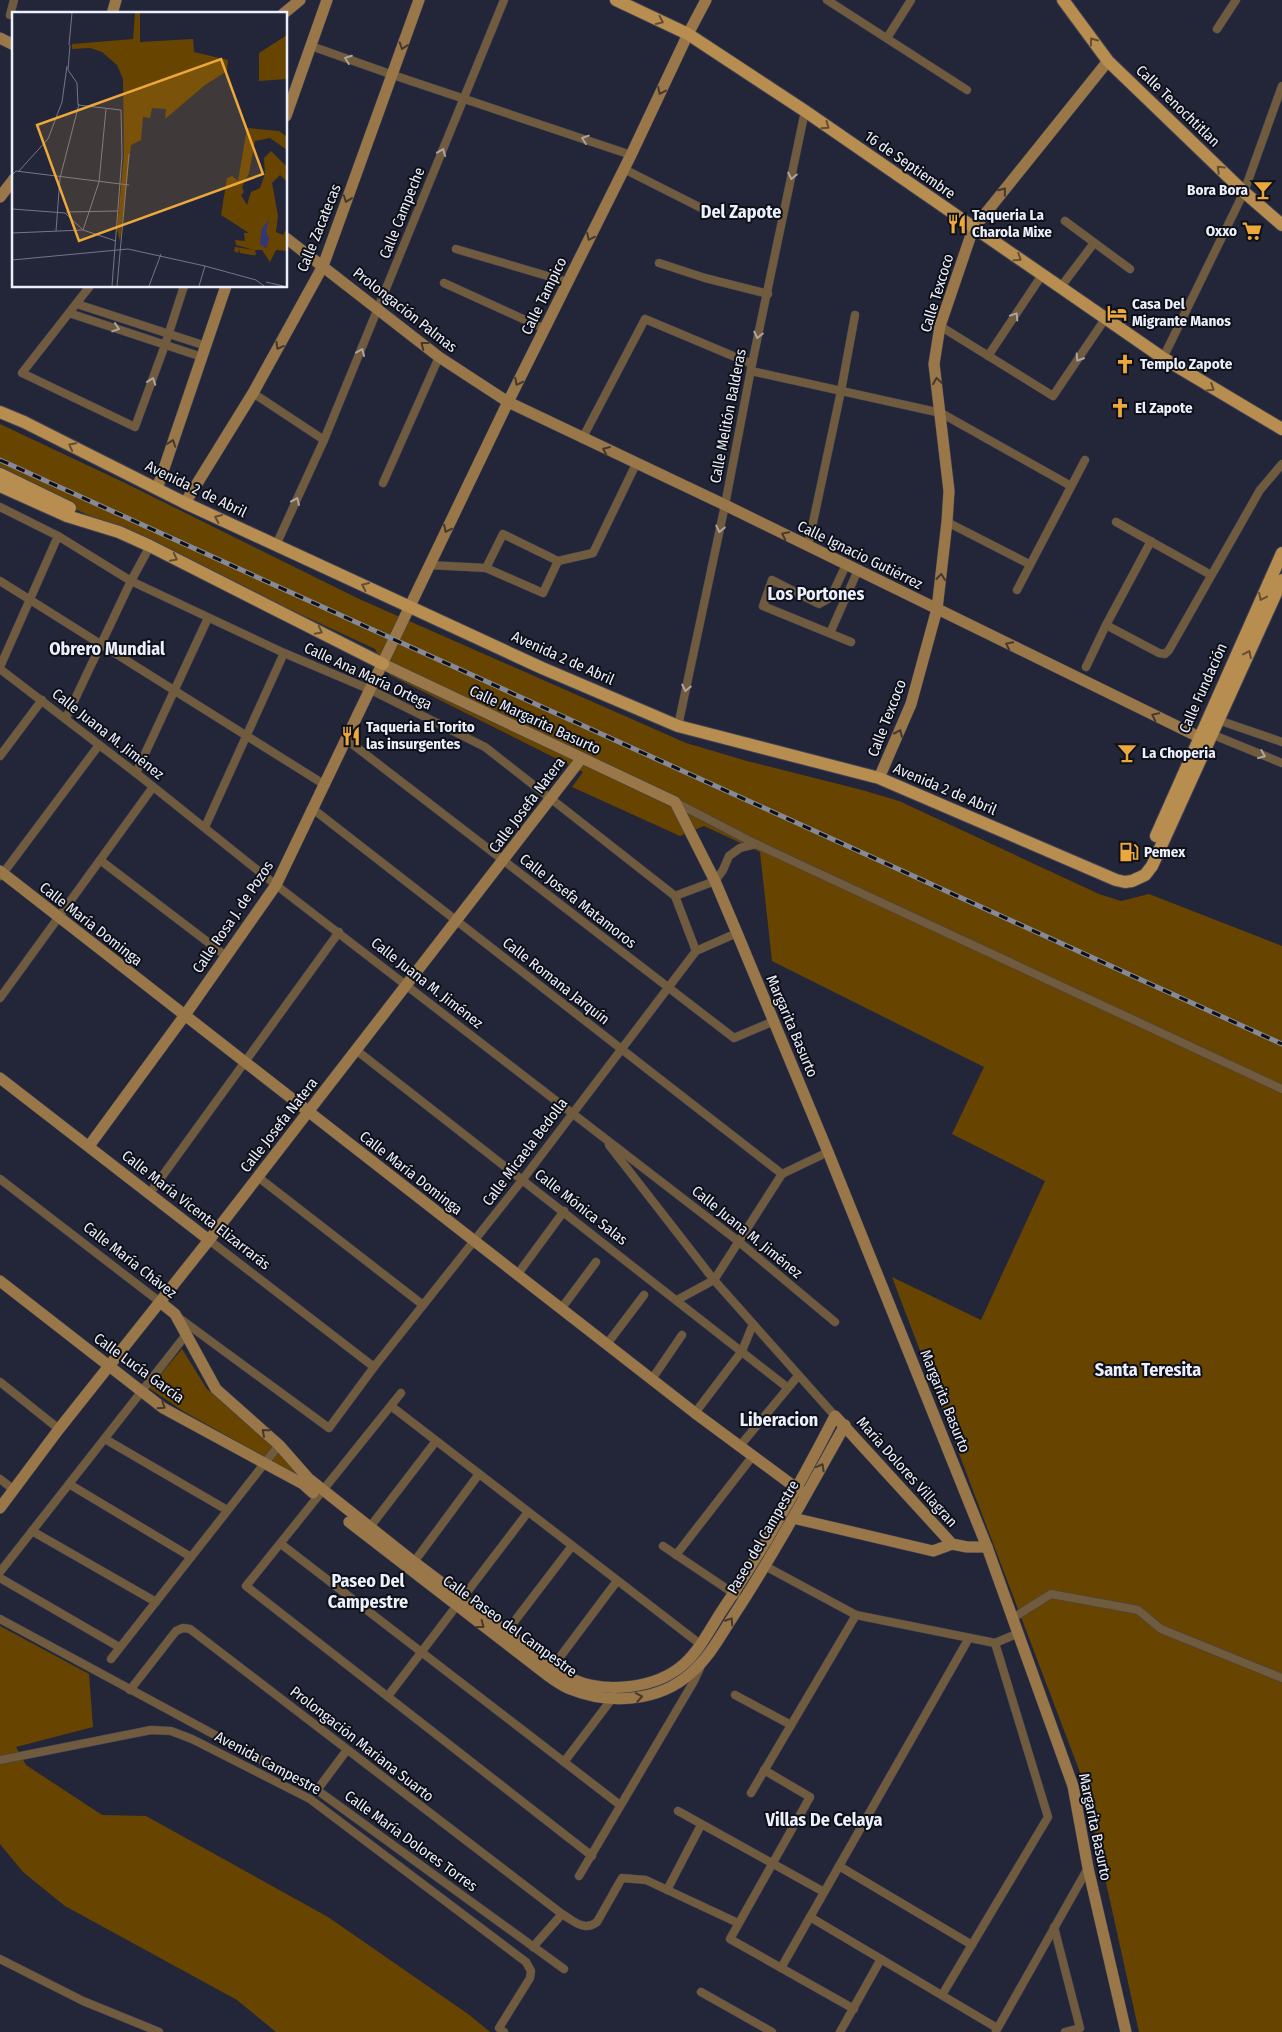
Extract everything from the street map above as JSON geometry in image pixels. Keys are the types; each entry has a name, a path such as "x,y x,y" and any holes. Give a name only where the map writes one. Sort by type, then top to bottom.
{"main road":[{"name":"16 de Septiembre","path":"616,0 688,34 805,111 973,229 1042,274 1163,358 1282,429"},
{"name":"Calle Tenochtitlan","path":"1063,0 1108,61 1244,192 1282,225"},
{"name":"Avenida 2 de Abril","path":"0,412 185,503 542,668 678,726 879,778 1084,867 1116,880 1132,881"},
{"path":"0,474 150,546 383,664"},
{"path":"0,486 67,516 119,532"},
{"name":"Calle Fundación","path":"1132,881 1145,875 1152,866 1188,786 1210,729 1232,662 1282,553"},
{"name":"Calle Fundación","path":"1132,881 1142,867 1282,580"}],"street":[{"path":"10,15 14,0"},
{"path":"285,12 300,0"},
{"path":"289,97 311,46 327,0"},
{"name":"Calle Zacatecas","path":"185,503 253,393 322,266 419,0"},
{"name":"Calle Campeche","path":"276,545 324,440 504,0"},
{"name":"Calle Tampico","path":"410,606 706,0"},
{"path":"827,0 838,3 887,38 967,90"},
{"path":"887,38 911,0"},
{"path":"1217,29 1236,0"},
{"path":"0,38 12,44"},
{"path":"311,46 392,76 464,98 631,155"},
{"name":"Calle Texcoco","path":"879,778 911,704 937,610 949,491 934,364 940,326 973,229 1108,61"},
{"path":"1163,358 1244,192 1282,86"},
{"name":"Calle Melitón Balderas","path":"678,726 805,111"},
{"path":"624,169 715,215"},
{"path":"0,197 12,182"},
{"path":"1065,221 1130,269"},
{"name":"Prolongación Palmas","path":"288,240 439,357 508,402"},
{"path":"1060,288 1094,242"},
{"path":"456,249 568,282"},
{"path":"659,263 705,278 768,294"},
{"path":"988,356 1042,274"},
{"path":"444,283 545,330"},
{"path":"89,288 22,373 135,427 183,288"},
{"path":"157,489 225,288"},
{"path":"77,304 206,346"},
{"path":"70,313 202,357"},
{"path":"808,546 855,315"},
{"path":"582,439 645,319 751,368 841,391 941,413 1071,486"},
{"path":"940,326 1053,396 1105,319"},
{"path":"383,483 439,357"},
{"path":"253,393 324,440"},
{"name":"Calle Ignacio Gutiérrez","path":"508,402 582,439 725,505 937,610 1210,729"},
{"path":"1017,590 1085,460"},
{"path":"486,568 503,534 558,560 593,553 636,464"},
{"path":"1106,625 1159,654 1165,654 1260,490 1282,464"},
{"name":"Calle Ana María Ortega","path":"0,507 58,536 130,581 284,653 371,690 485,747 675,896"},
{"path":"947,522 1029,564"},
{"path":"1116,522 1211,575"},
{"path":"0,668 58,536"},
{"path":"1086,666 1152,541"},
{"path":"66,718 130,581 150,546"},
{"path":"430,565 486,568 543,593 558,560"},
{"path":"846,565 831,597 819,604 772,580 763,606 851,642"},
{"path":"830,633 858,570"},
{"path":"0,581 325,785"},
{"name":"Calle Rosa J. de Pozos","path":"89,1146 185,1015 276,885 410,606"},
{"path":"136,773 208,618"},
{"path":"205,828 284,653"},
{"path":"1210,729 1234,671 1232,662"},
{"name":"Calle Margarita Basurto","path":"383,664 581,759 676,802"},
{"name":"Calle Juana M. Jiménez","path":"0,668 154,787 276,885 738,1241 835,1322"},
{"path":"0,756 42,700"},
{"path":"1210,729 1282,742"},
{"path":"1210,729 1282,763"},
{"name":"Calle Josefa Matamoros","path":"347,740 734,1038 774,1021"},
{"path":"1,874 99,745"},
{"name":"Calle Josefa Natera","path":"0,1508 59,1429 209,1240 581,759"},
{"path":"0,998 154,787"},
{"path":"676,802 756,844 1282,1088"},
{"name":"Margarita Basurto","path":"676,802 715,880 774,1021 987,1547 1019,1633 1073,1786 1088,1868 1126,2032"},
{"name":"Calle Romana Jarquín","path":"313,809 782,1174"},
{"path":"737,933 696,951 675,896 715,880 723,870 729,856 740,848 756,844"},
{"path":"100,860 226,956"},
{"name":"Calle María Dominga","path":"1,874 245,1061 695,1413 801,1492"},
{"path":"150,1193 339,932"},
{"name":"Calle Micaela Bedolla","path":"175,1314 329,1428 374,1367 523,1179 696,951"},
{"name":"Calle Mónica Salas","path":"356,1050 788,1388"},
{"name":"Calle María Vicenta Elizarrarás","path":"0,1078 374,1367"},
{"path":"602,1136 714,1280 835,1416"},
{"path":"677,1300 714,1280 782,1174 828,1152"},
{"path":"258,1176 423,1305"},
{"name":"Calle María Chávez","path":"0,1179 175,1314 185,1336 216,1389 279,1445 321,1494"},
{"path":"517,1275 564,1211"},
{"path":"561,1309 596,1262"},
{"name":"Calle Lucía García","path":"0,1282 163,1408 321,1494"},
{"path":"607,1344 644,1295"},
{"path":"695,1413 742,1351 753,1324"},
{"path":"652,1379 682,1335"},
{"path":"0,1572 185,1336"},
{"path":"740,1447 798,1376"},
{"path":"0,1382 59,1429"},
{"path":"401,1393 246,1586 592,1856"},
{"path":"391,1406 700,1644"},
{"name":"María Dolores Villagran","path":"835,1416 952,1544 967,1547 987,1547"},
{"name":"Paseo del Campestre","path":"700,1644 765,1566 793,1518 801,1492 835,1416"},
{"name":"Paseo del Campestre","path":"702,1662 801,1492 845,1425"},
{"path":"105,1439 228,1510"},
{"path":"370,1528 436,1441"},
{"path":"111,1659 266,1464 279,1445"},
{"path":"676,1555 752,1457"},
{"path":"414,1562 479,1474"},
{"path":"0,1479 14,1490"},
{"path":"69,1484 191,1556"},
{"name":"Calle Paseo del Campestre","path":"321,1494 414,1562 460,1602 507,1632 569,1689 596,1696 632,1699 654,1694 674,1686 691,1674 702,1662"},
{"name":"Calle Paseo del Campestre","path":"321,1494 550,1671 598,1685 621,1687 650,1682 668,1675 684,1664 700,1644"},
{"path":"388,1696 528,1512"},
{"path":"793,1518 933,1551 952,1544"},
{"path":"32,1531 156,1602"},
{"path":"281,1544 620,1806"},
{"path":"507,1632 572,1546"},
{"path":"663,1546 739,1597"},
{"path":"765,1566 856,1615 995,1643 1019,1633"},
{"path":"0,1578 119,1647"},
{"path":"550,1671 618,1581"},
{"path":"1013,1618 1051,1594 1138,1610 1161,1629 1282,1678"},
{"path":"751,1793 856,1615"},
{"name":"Calle María Dolores Torres","path":"0,1619 316,1790 564,1969"},
{"name":"Prolongación Mariana Suarto","path":"130,1690 176,1630 190,1629 562,1914 584,1927 592,1926 597,1922 622,1878 646,1880 667,1890"},
{"path":"781,1968 969,1638"},
{"path":"942,1995 1048,1817 995,1643"},
{"path":"579,1876 694,1681 702,1662"},
{"path":"564,1762 621,1687"},
{"path":"735,1696 791,1725"},
{"name":"Avenida Campestre","path":"0,1760 151,1730 171,1731 192,1739 310,1799 526,1962 531,1971 530,1978 499,2028 504,2032"},
{"path":"316,1790 347,1750"},
{"path":"764,1770 810,1798 730,1939 854,2009"},
{"path":"678,1811 824,1892"},
{"path":"701,1825 667,1890 738,1923"},
{"path":"839,1866 972,1945"},
{"path":"810,1917 942,1995 996,2030 1088,1868"},
{"path":"533,1946 562,1914"},
{"path":"1054,1927 1080,2028 1065,2032"},
{"path":"0,1959 83,2002 159,2032"},
{"path":"840,2032 881,1959"},
{"path":"701,1992 772,2032"}],"shaded area":[{"path":"0,424 125,483 357,598 686,743 899,801 1099,894 1121,901 1149,894 1282,946 1282,2032 1139,2032 1084,1783 892,1277 981,1320 1045,1181 952,1134 984,1067 772,961 760,852 704,826 680,836 572,787 583,772 390,675 375,649 0,474"},
{"path":"182,1349 207,1389 270,1440 300,1477 183,1411 149,1388"},
{"path":"0,1626 89,1674 93,1727 16,1747 26,1765 102,1815 146,1816 328,1917 468,2014 490,2032 276,2032 237,2000 65,1906 23,1872 0,1844"}],"railway":[{"path":"0,460 1282,1044"}],"place":[{"name":"Bora Bora","path":"1263,190"},
{"name":"Taqueria La Charola Mixe","path":"957,224"},
{"name":"Oxxo","path":"1252,231"},
{"name":"Casa Del Migrante Manos","path":"1117,313"},
{"name":"Templo Zapote","path":"1125,364"},
{"name":"El Zapote","path":"1120,408"},
{"name":"Taqueria El Torito las insurgentes","path":"351,736"},
{"name":"La Choperia","path":"1127,753"},
{"name":"Pemex","path":"1129,852"}],"district":[{"name":"Del Zapote","path":"741,212"},
{"name":"Los Portones","path":"816,594"},
{"name":"Obrero Mundial","path":"107,649"},
{"name":"Santa Teresita","path":"1148,1370"},
{"name":"Liberacion","path":"779,1420"},
{"name":"Paseo Del Campestre","path":"368,1591"},
{"name":"Villas De Celaya","path":"824,1820"}]}
